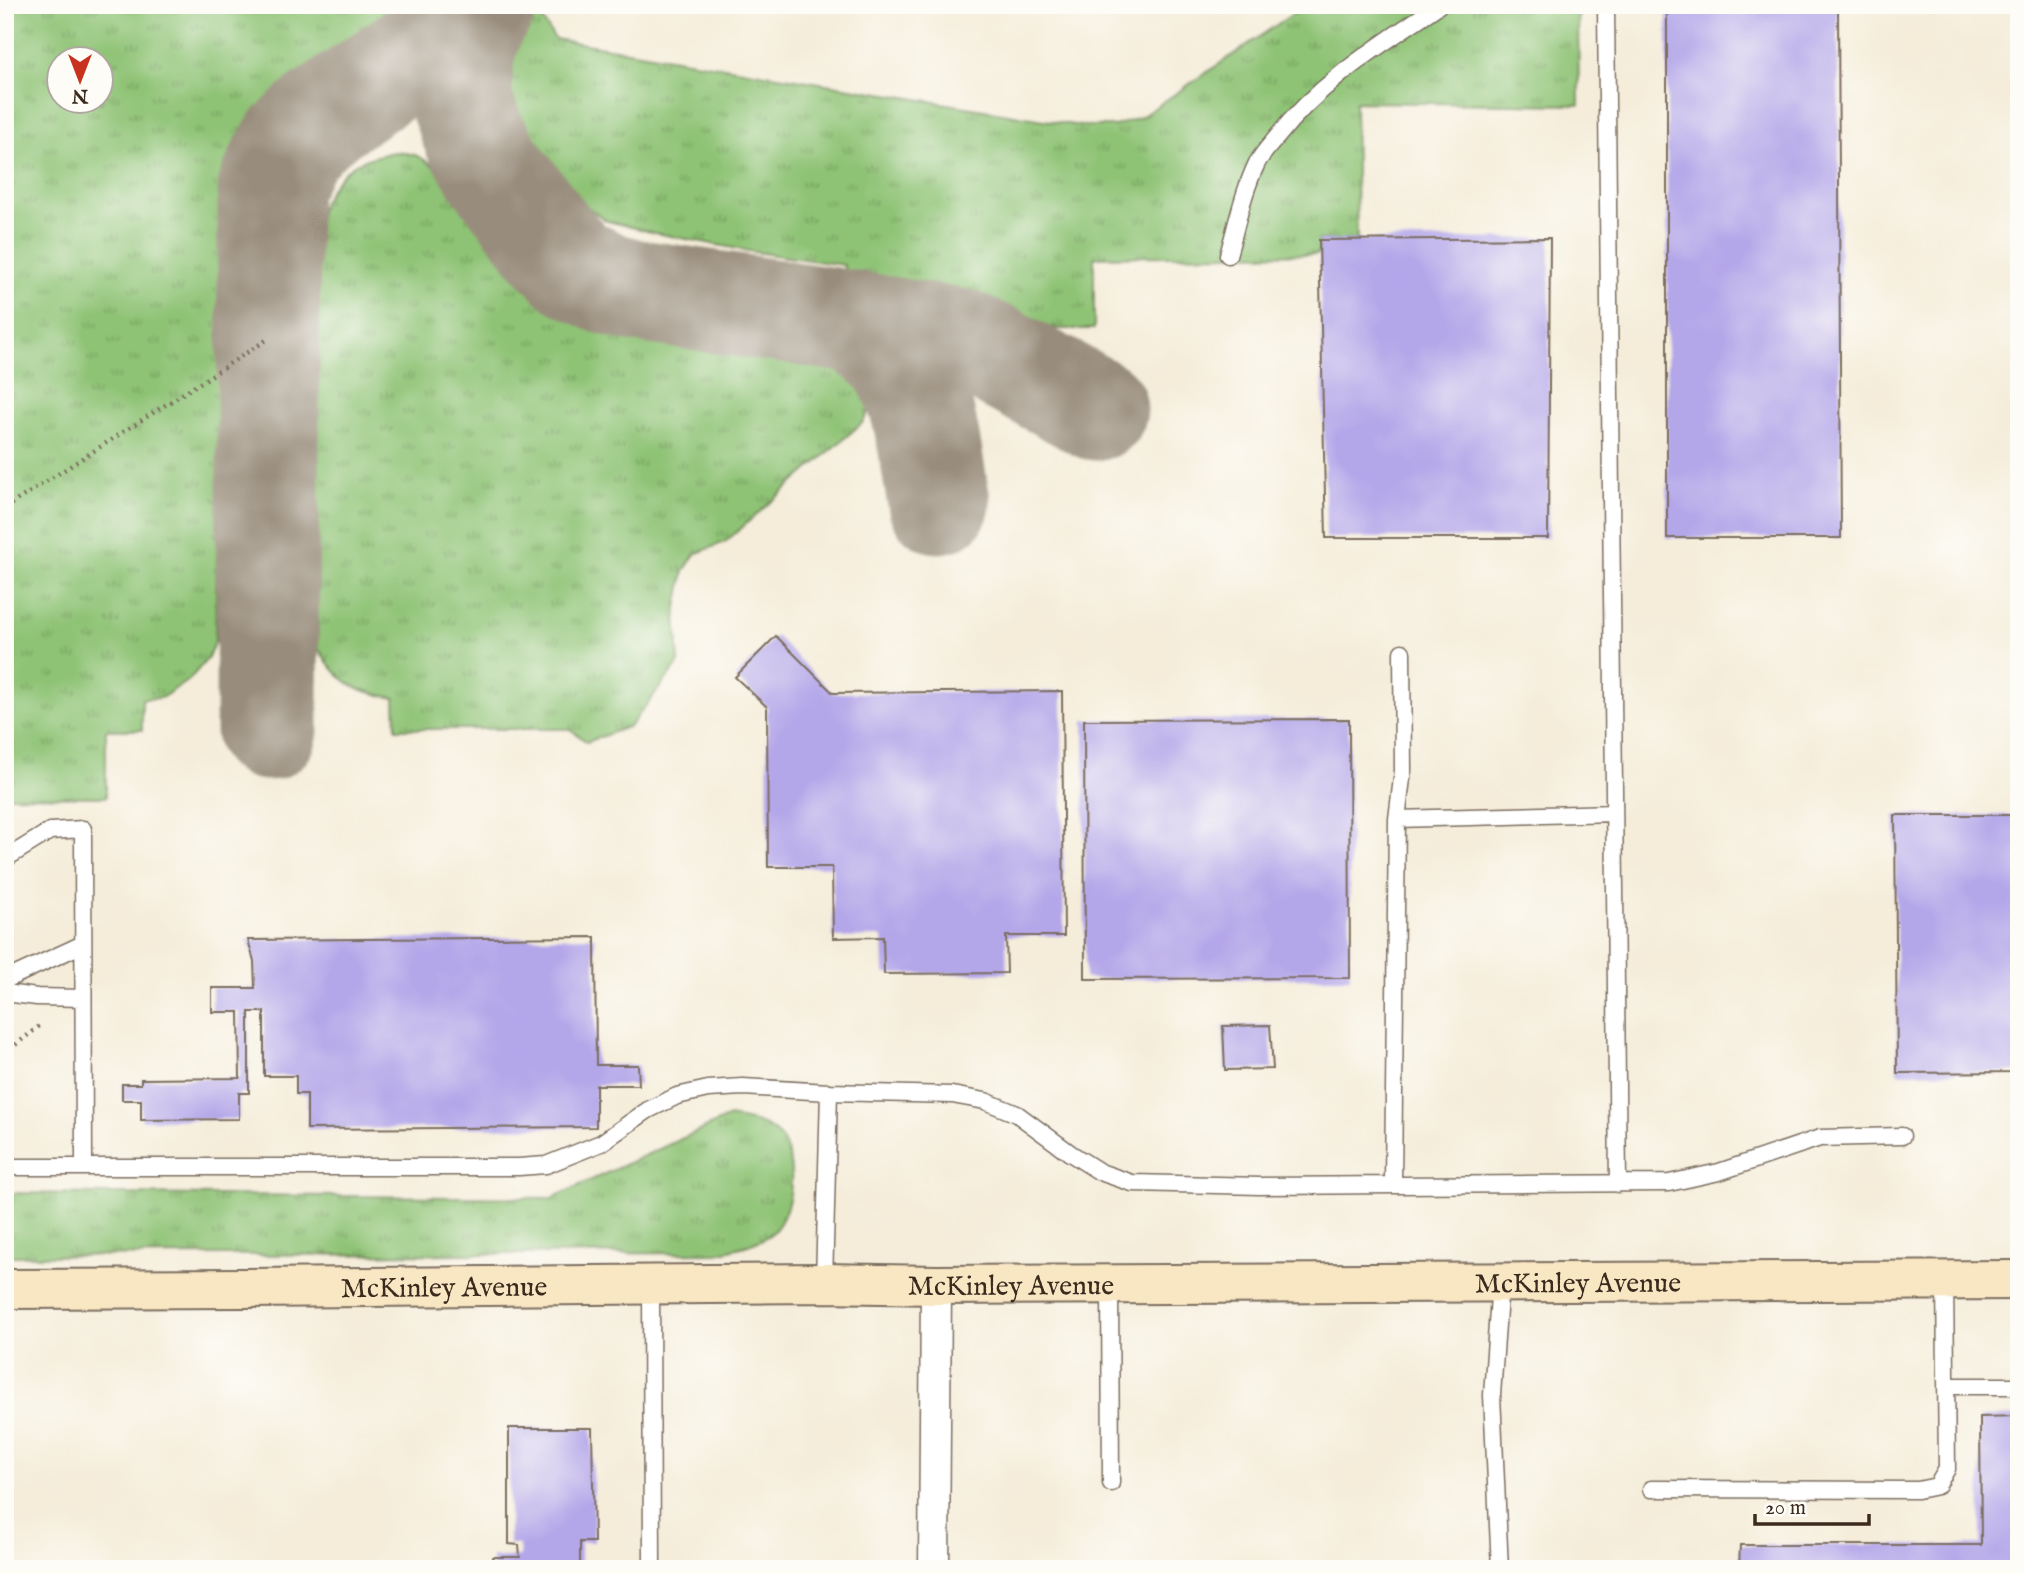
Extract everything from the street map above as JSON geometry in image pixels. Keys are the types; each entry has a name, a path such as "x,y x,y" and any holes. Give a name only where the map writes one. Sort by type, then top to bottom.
{"main road":[{"name":"McKinley Avenue","path":"5,1289 824,1283 936,1285 2019,1280"}],"street":[{"path":"934,1569 936,1285"}],"lane":[{"path":"1228,255 1243,199 1258,160 1288,123 1329,84 1439,5"},
{"path":"1606,5 1618,1184"},
{"path":"1393,1184 1397,819 1404,770 1402,652"},
{"path":"1397,819 1614,813"},
{"path":"5,859 50,831 83,829 84,1167"},
{"path":"5,980 83,944"},
{"path":"5,993 83,998"},
{"path":"5,1167 546,1165 601,1143 648,1110 677,1096 708,1089 743,1087 952,1095 985,1101 1017,1114 1100,1172 1132,1182 1248,1186 1669,1182 1719,1172 1820,1138 1902,1136"},
{"path":"824,1283 829,1092"},
{"path":"1651,1489 1918,1490 1937,1486 1947,1469 1945,1281"},
{"path":"1500,1282 1492,1395 1500,1569"},
{"path":"1110,1283 1111,1483"},
{"path":"651,1284 652,1569"},
{"path":"1947,1386 2019,1386"}],"path":[{"path":"5,508 268,339"}],"green space":[{"path":"5,5 406,5 279,100 256,129 227,179 215,641 208,658 189,680 161,698 142,699 142,730 106,730 106,797 5,796"},
{"path":"1306,5 1578,5 1579,105 1355,102 1357,240 1319,240 1319,254 1094,257 1094,329 1061,329 840,290 844,265 754,252 607,221 583,204 520,118 510,97 506,70 511,43 527,22 539,14 555,39 1080,126 1115,126 1141,117"},
{"path":"394,152 415,155 443,175 517,273 541,295 568,311 588,320 831,347 862,368 872,386 869,409 863,422 725,542 695,554 684,571 676,613 679,663 630,726 587,742 570,729 396,729 395,698 358,689 349,684 334,670 318,648 314,388 317,223 330,189 344,172 370,158"},
{"path":"729,1117 762,1125 779,1136 789,1157 791,1184 785,1211 773,1232 754,1243 717,1253 5,1256 5,1193 552,1198"}],"building":[{"path":"1667,5 1838,5 1841,538 1667,538"},
{"path":"1550,238 1548,538 1326,538 1319,240"},
{"path":"776,636 833,693 1062,691 1064,936 1006,936 1007,973 884,974 883,937 833,938 832,867 768,867 767,707 735,677"},
{"path":"1349,719 1350,978 1085,979 1084,720"},
{"path":"1895,815 2019,815 2019,1072 1897,1073"},
{"path":"595,937 596,1065 638,1065 639,1085 596,1085 596,1127 307,1129 307,1094 296,1094 296,1076 264,1076 264,1012 249,1012 249,1093 239,1093 239,1119 141,1120 141,1100 122,1100 122,1084 141,1084 141,1079 240,1078 239,1012 212,1012 212,988 255,988 254,961 248,940"},
{"path":"1270,1025 1273,1069 1225,1070 1223,1026"},
{"path":"2019,1416 2019,1569 1739,1569 1740,1545 1981,1545 1980,1417"},
{"path":"509,1428 592,1428 594,1542 580,1542 580,1569 492,1569 492,1557 520,1557 519,1545 509,1544"}],"taxiway":[{"path":"267,729 269,189 292,144 319,119 485,5"},
{"path":"477,12 463,53 460,100 475,137 496,171 553,245 574,267 607,283 631,290 959,340 997,356 1096,409"},
{"path":"854,322 888,346 907,371 926,426 939,502"}]}
